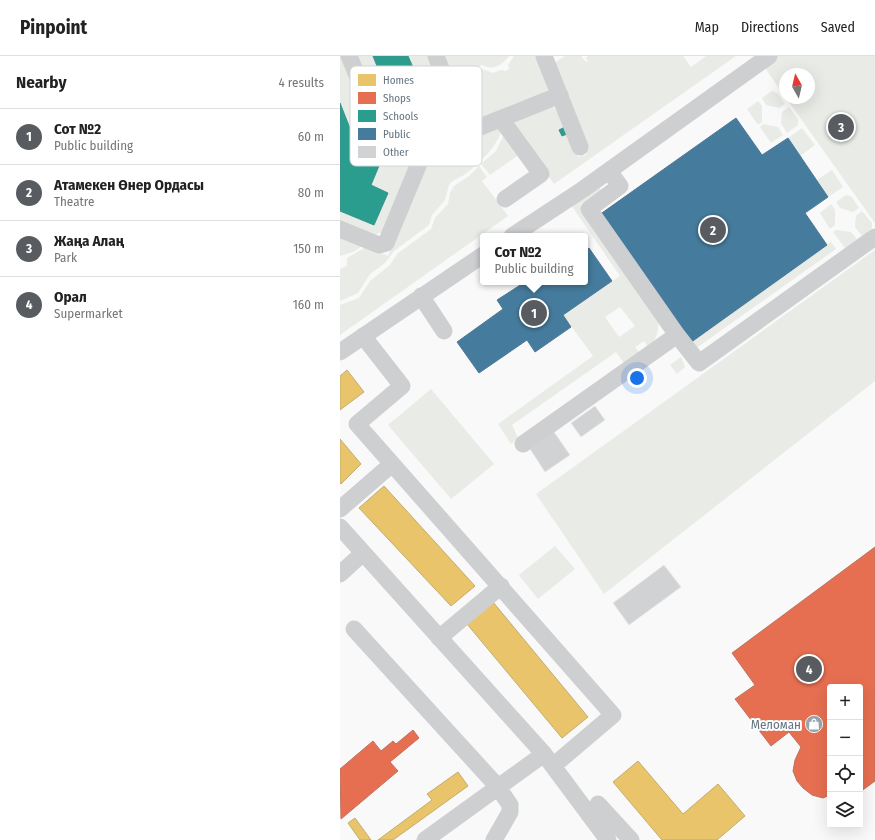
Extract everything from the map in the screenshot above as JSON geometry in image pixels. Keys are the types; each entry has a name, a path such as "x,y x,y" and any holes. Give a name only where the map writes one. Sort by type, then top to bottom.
{"street":[{"path":"349,56 353,66"},
{"path":"436,56 440,66"},
{"path":"544,56 580,147"},
{"path":"516,233 609,170 768,56"},
{"path":"482,126 560,95"},
{"path":"501,119 541,174 506,199"},
{"path":"340,229 379,245 386,243 418,166"},
{"path":"609,170 620,186 589,209 699,364 875,238"},
{"path":"340,352 480,257"},
{"path":"421,296 444,331"},
{"path":"523,444 677,335"},
{"path":"363,336 402,386 357,424 613,715 548,760 498,787 424,840"},
{"path":"340,509 392,464"},
{"path":"340,527 548,760 608,840"},
{"path":"340,574 363,553"},
{"path":"439,638 501,586"},
{"path":"354,629 498,787 510,806 510,812 494,840"},
{"path":"598,804 631,840"}],"shaded area":[{"path":"340,56 343,56 350,73 350,128 340,103"},
{"path":"356,56 373,56 377,66 360,66"},
{"path":"408,56 429,56 433,66 412,66"},
{"path":"444,56 509,56 504,62 494,67 486,67 482,65 448,66"},
{"path":"514,56 536,56 548,88 547,92 482,118 482,69 493,73 509,69 508,65"},
{"path":"565,56 581,56 586,62 588,61 586,58 588,56 683,56 691,67 706,56 736,56 554,184 509,122 553,107 556,109 565,127 559,130 561,136 567,134 578,157 586,155 587,149 554,63"},
{"path":"775,56 875,56 875,223 790,104 815,104 815,68 779,68 779,88 763,65"},
{"path":"772,91 779,96 779,104 785,104 779,108 766,105 762,98"},
{"path":"758,101 762,106 762,122 758,125 747,109"},
{"path":"789,107 798,119 798,125 787,133 781,123 782,112"},
{"path":"763,124 778,127 783,135 771,143 760,127"},
{"path":"499,127 502,130 496,143 482,160 482,134"},
{"path":"802,128 815,145 800,156 788,138"},
{"path":"504,134 520,154 490,175 482,163 496,151"},
{"path":"378,166 409,166 382,232 375,235 340,222 340,211 374,225 388,193 371,185"},
{"path":"426,166 476,166 450,183 445,200 432,215 429,225 394,251 385,263 370,274 358,293 340,301 340,269 347,266 347,258 366,247 388,256"},
{"path":"479,166 487,177 482,181 508,216 484,233 480,233 480,236 340,335 340,305 359,298 370,281 390,265 397,254 431,229 435,218 448,204 450,193 454,186 469,176"},
{"path":"832,170 843,187 828,197 817,180"},
{"path":"598,185 601,190 580,205 655,311 658,321 657,335 648,347 644,341 635,347 639,352 624,363 616,352 512,425 518,438 511,444 498,424 593,356 563,315 620,276 571,205","holes":["620,307 635,326 619,337 605,317"]},
{"path":"846,195 851,196 859,208 853,212 840,208 836,202"},
{"path":"831,204 835,210 835,225 830,229 820,213"},
{"path":"862,211 872,223 872,228 862,236 855,227 856,216"},
{"path":"836,230 851,232 857,239 845,248 833,232"},
{"path":"340,236 362,246 353,252 340,256"},
{"path":"831,242 836,249 695,349 690,343"},
{"path":"875,250 875,381 604,594 536,494"},
{"path":"681,357 685,367 677,374 670,365"},
{"path":"431,389 494,464 451,499 388,425"},
{"path":"555,546 575,569 538,599 519,575"}],"building: Homes":[{"path":"347,370 364,392 340,410 340,376"},
{"path":"340,439 361,464 341,484 340,483"},
{"path":"384,486 475,586 451,606 359,508"},
{"path":"493,602 588,717 562,738 467,624"},
{"path":"638,761 683,814 718,784 745,816 717,840 662,840 613,782"},
{"path":"458,772 468,786 393,840 378,840 432,800 427,794"},
{"path":"355,818 371,840 360,840 348,823"}],"building: Shops":[{"path":"875,547 875,781 863,790 863,684 827,684 827,796 823,798 812,795 797,781 793,771 795,760 801,747 789,732 771,746 735,699 755,685 732,653"},
{"path":"413,730 419,738 390,762 398,771 341,819 340,769 373,741 381,751 393,741 396,744"}],"building: Schools":[{"path":"373,56 408,56 412,66 377,66"},
{"path":"340,103 350,128 350,166 379,166 371,185 388,193 374,225 340,211"},
{"path":"565,127 567,134 562,136 559,130"}],"building: Public":[{"path":"736,118 762,155 788,138 828,197 805,213 827,245 690,343 599,215"},
{"path":"589,248 612,281 563,315 571,327 535,352 527,340 479,373 457,342 503,309 497,300 520,285 588,285"}],"building: Other":[{"path":"595,406 605,420 581,437 571,423"},
{"path":"554,432 570,455 545,472 530,449"},
{"path":"664,565 681,587 629,625 613,603"}],"place":[{"name":"Жаңа Алаң","path":"841,127"},
{"name":"Атамекен Өнер Ордасы","path":"713,230"},
{"name":"Сот №2","path":"534,313"},
{"name":"Орал","path":"809,669"},
{"name":"Меломан","path":"814,724"}]}
